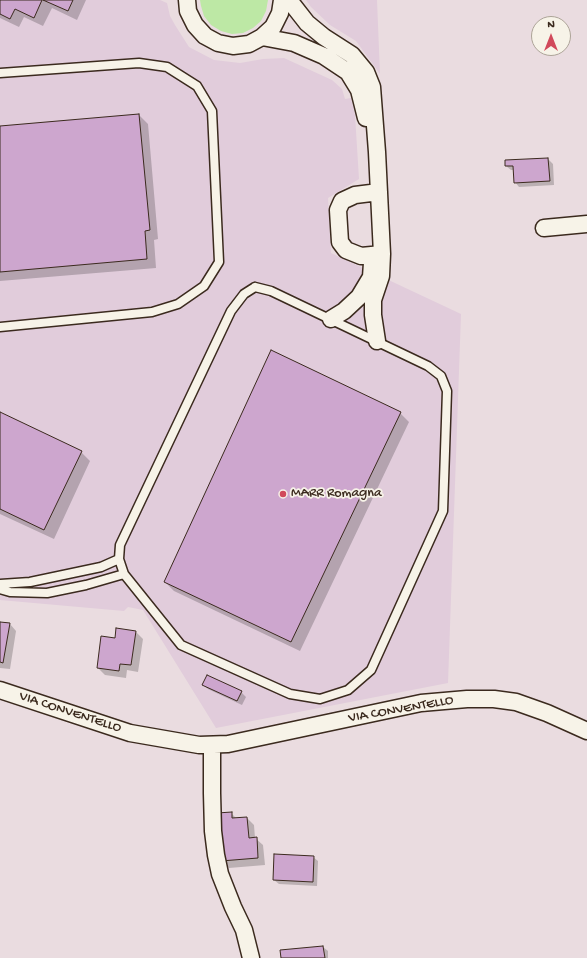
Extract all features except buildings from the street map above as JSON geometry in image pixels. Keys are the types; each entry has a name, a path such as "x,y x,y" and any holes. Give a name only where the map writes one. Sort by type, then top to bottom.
{"street":[{"path":"188,0 188,10 194,24 205,36 218,43 233,46 248,44 262,38 273,27 280,13 282,0"},
{"path":"289,0 307,23 324,37 352,55 366,72 372,88 374,192 377,254 381,276 374,300 373,315 377,341"},
{"path":"262,38 294,43 324,56 348,72 360,90 366,117 374,192"},
{"path":"374,192 355,195 342,201 338,210 340,242 346,250 361,256 377,254"},
{"path":"544,228 587,224"},
{"path":"330,319 344,311 360,297 371,277 377,254"},
{"name":"VIA CONVENTELLO","path":"0,690 130,733 199,745 228,744 420,703 467,699 494,699 516,702 587,730"},
{"path":"212,745 213,831 216,854 220,874 244,930 251,958"}],"lane":[{"path":"0,73 139,63 167,67 197,86 212,111 219,262 204,286 178,304 152,312 0,327"},
{"path":"255,287 272,291 330,319 428,366 441,376 447,391 443,511 371,670 348,690 320,699 290,694 180,645 124,574 119,559 120,546 227,318 231,310 244,294 255,287"},
{"path":"0,584 30,582 101,567 119,559"},
{"path":"0,589 10,592 47,593 86,585 124,574"}],"shaded area":[{"path":"0,0 160,0 167,3 170,16 189,47 214,60 240,63 263,59 284,58 332,80 342,89 345,99 351,98 355,115 359,179 328,198 331,253 461,314 448,683 216,728 143,610 128,607 124,611 0,600"},
{"path":"306,0 377,0 380,74 356,41 330,25 311,7"}],"green space":[{"path":"200,0 268,0 266,11 261,21 253,28 243,33 232,34 221,31 211,25 204,16"}],"place":[{"name":"MARR Romagna","path":"283,494"}]}
